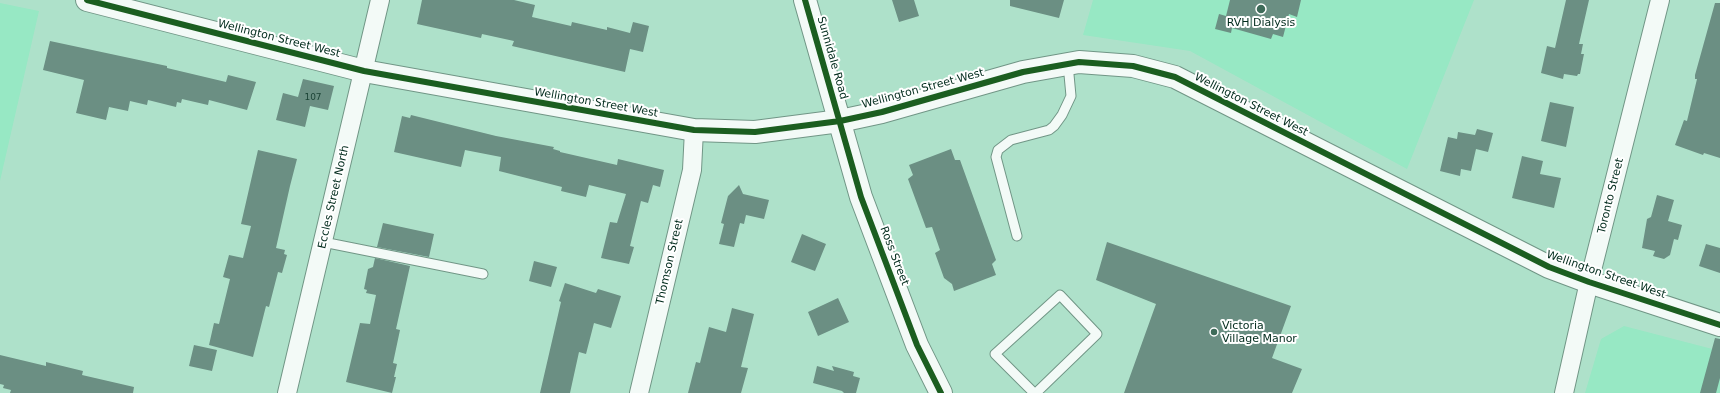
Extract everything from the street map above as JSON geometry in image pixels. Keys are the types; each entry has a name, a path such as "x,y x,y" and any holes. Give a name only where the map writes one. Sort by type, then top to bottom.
{"street":[{"name":"Wellington Street West","path":"87,0 364,71 694,130 755,132 840,121 882,112 1023,72 1079,62 1133,66 1175,77 1549,267 1589,282 1720,325"},
{"name":"Eccles Street North","path":"287,393 380,0"},
{"name":"Sunnidale Road","path":"805,0 840,121"},
{"name":"Toronto Street","path":"1564,393 1589,282 1660,0"},
{"name":"Ross Street","path":"840,121 860,197 917,345 941,393"},
{"name":"Thomson Street","path":"639,393 692,170 694,130"}],"lane":[{"path":"1017,236 996,157 998,150 1011,140 1049,130 1054,126 1062,115 1071,96 1068,64"},
{"path":"323,242 483,274"},
{"path":"1060,295 1097,334 1035,393 995,354 1060,295"}],"shaded area":[{"path":"1093,0 1474,0 1407,169 1190,51 1083,35"},
{"path":"0,3 39,11 0,181"},
{"path":"1624,326 1720,351 1720,393 1585,393 1601,339"}],"building":[{"path":"422,0 514,0 535,5 532,17 571,26 572,22 607,30 607,27 630,33 633,22 649,26 643,52 630,49 625,72 512,46 514,41 482,34 481,38 417,24"},
{"path":"892,0 914,0 919,16 899,22"},
{"path":"1010,0 1064,0 1059,18 1010,6"},
{"path":"1230,0 1301,0 1297,17 1289,14 1283,37 1273,34 1271,39 1232,28 1231,33 1215,29 1219,14 1226,16"},
{"path":"1566,0 1589,0 1579,44 1583,44 1581,54 1584,54 1580,74 1577,76 1564,74 1563,79 1541,73 1547,46 1555,48"},
{"path":"1715,3 1720,3 1720,158 1704,153 1703,155 1675,145 1684,120 1687,121 1697,79 1695,79 1695,75"},
{"path":"50,41 167,66 167,68 226,82 228,75 256,82 247,110 209,100 208,105 182,99 181,103 177,102 176,107 148,100 147,105 130,101 128,111 109,107 106,120 76,113 84,80 43,70"},
{"path":"303,79 334,86 328,110 310,106 305,127 276,120 283,93 298,97"},
{"path":"1550,102 1574,107 1566,147 1541,141"},
{"path":"411,115 496,136 554,147 553,149 560,152 617,165 618,159 664,170 660,187 653,185 648,203 641,201 630,246 634,247 629,264 601,258 610,222 617,223 626,194 589,185 586,197 561,191 562,187 499,171 501,157 465,150 461,167 394,152 402,116 410,118"},
{"path":"1477,129 1493,133 1488,152 1476,149 1471,171 1461,169 1460,176 1440,171 1448,137 1457,139 1458,132 1475,135"},
{"path":"951,149 955,160 960,160 996,260 992,264 996,275 954,291 952,284 944,278 935,253 940,250 932,227 926,228 908,179 913,175 909,165"},
{"path":"258,150 297,159 276,248 285,250 284,254 287,255 282,273 278,272 269,307 266,306 253,357 209,345 214,323 219,324 230,279 223,277 229,255 243,258 251,226 241,224"},
{"path":"1522,156 1543,161 1540,174 1561,178 1554,208 1512,198"},
{"path":"739,185 743,194 769,200 764,219 746,215 744,224 740,223 734,247 719,244 724,224 721,223 728,196"},
{"path":"1657,195 1674,200 1668,221 1682,225 1678,240 1674,239 1670,255 1664,259 1653,256 1655,251 1642,248 1647,219 1651,217"},
{"path":"383,223 434,234 429,257 377,247"},
{"path":"802,234 826,244 815,271 791,262"},
{"name":"Victoria Village Manor","path":"1107,242 1291,306 1272,358 1302,369 1292,393 1124,393 1156,304 1096,280"},
{"path":"1706,244 1720,248 1720,273 1699,266"},
{"path":"375,258 410,266 396,329 400,330 393,363 397,364 394,377 396,377 392,393 346,382 360,323 370,324 376,295 366,293 367,290 364,289 368,269 373,267"},
{"path":"534,261 557,267 551,287 529,281"},
{"path":"565,283 596,293 598,289 621,296 611,328 594,323 586,354 579,352 570,393 540,393 561,302 559,301"},
{"path":"838,298 849,322 818,336 808,312"},
{"path":"732,308 754,314 741,367 748,368 741,393 688,393 696,362 700,363 709,327 726,332"},
{"path":"1715,338 1720,339 1720,378 1716,393 1700,393"},
{"path":"194,345 217,350 212,371 189,366"},
{"path":"0,355 46,366 46,362 83,371 82,375 134,387 133,393 10,393 11,390 3,388 4,385 0,384"},
{"path":"817,366 834,371 832,366 854,372 853,376 860,378 856,393 844,393 842,391 813,383"}],"cycle path":[{"path":"87,0 364,71 694,130 755,132 840,121 882,112 1023,72 1079,62 1133,66 1175,77 1549,267 1589,282 1720,325"},
{"path":"805,0 861,197 917,345 941,393"}],"place":[{"name":"RVH Dialysis","path":"1261,9"},
{"name":"Victoria Village Manor","path":"1214,332"}]}
